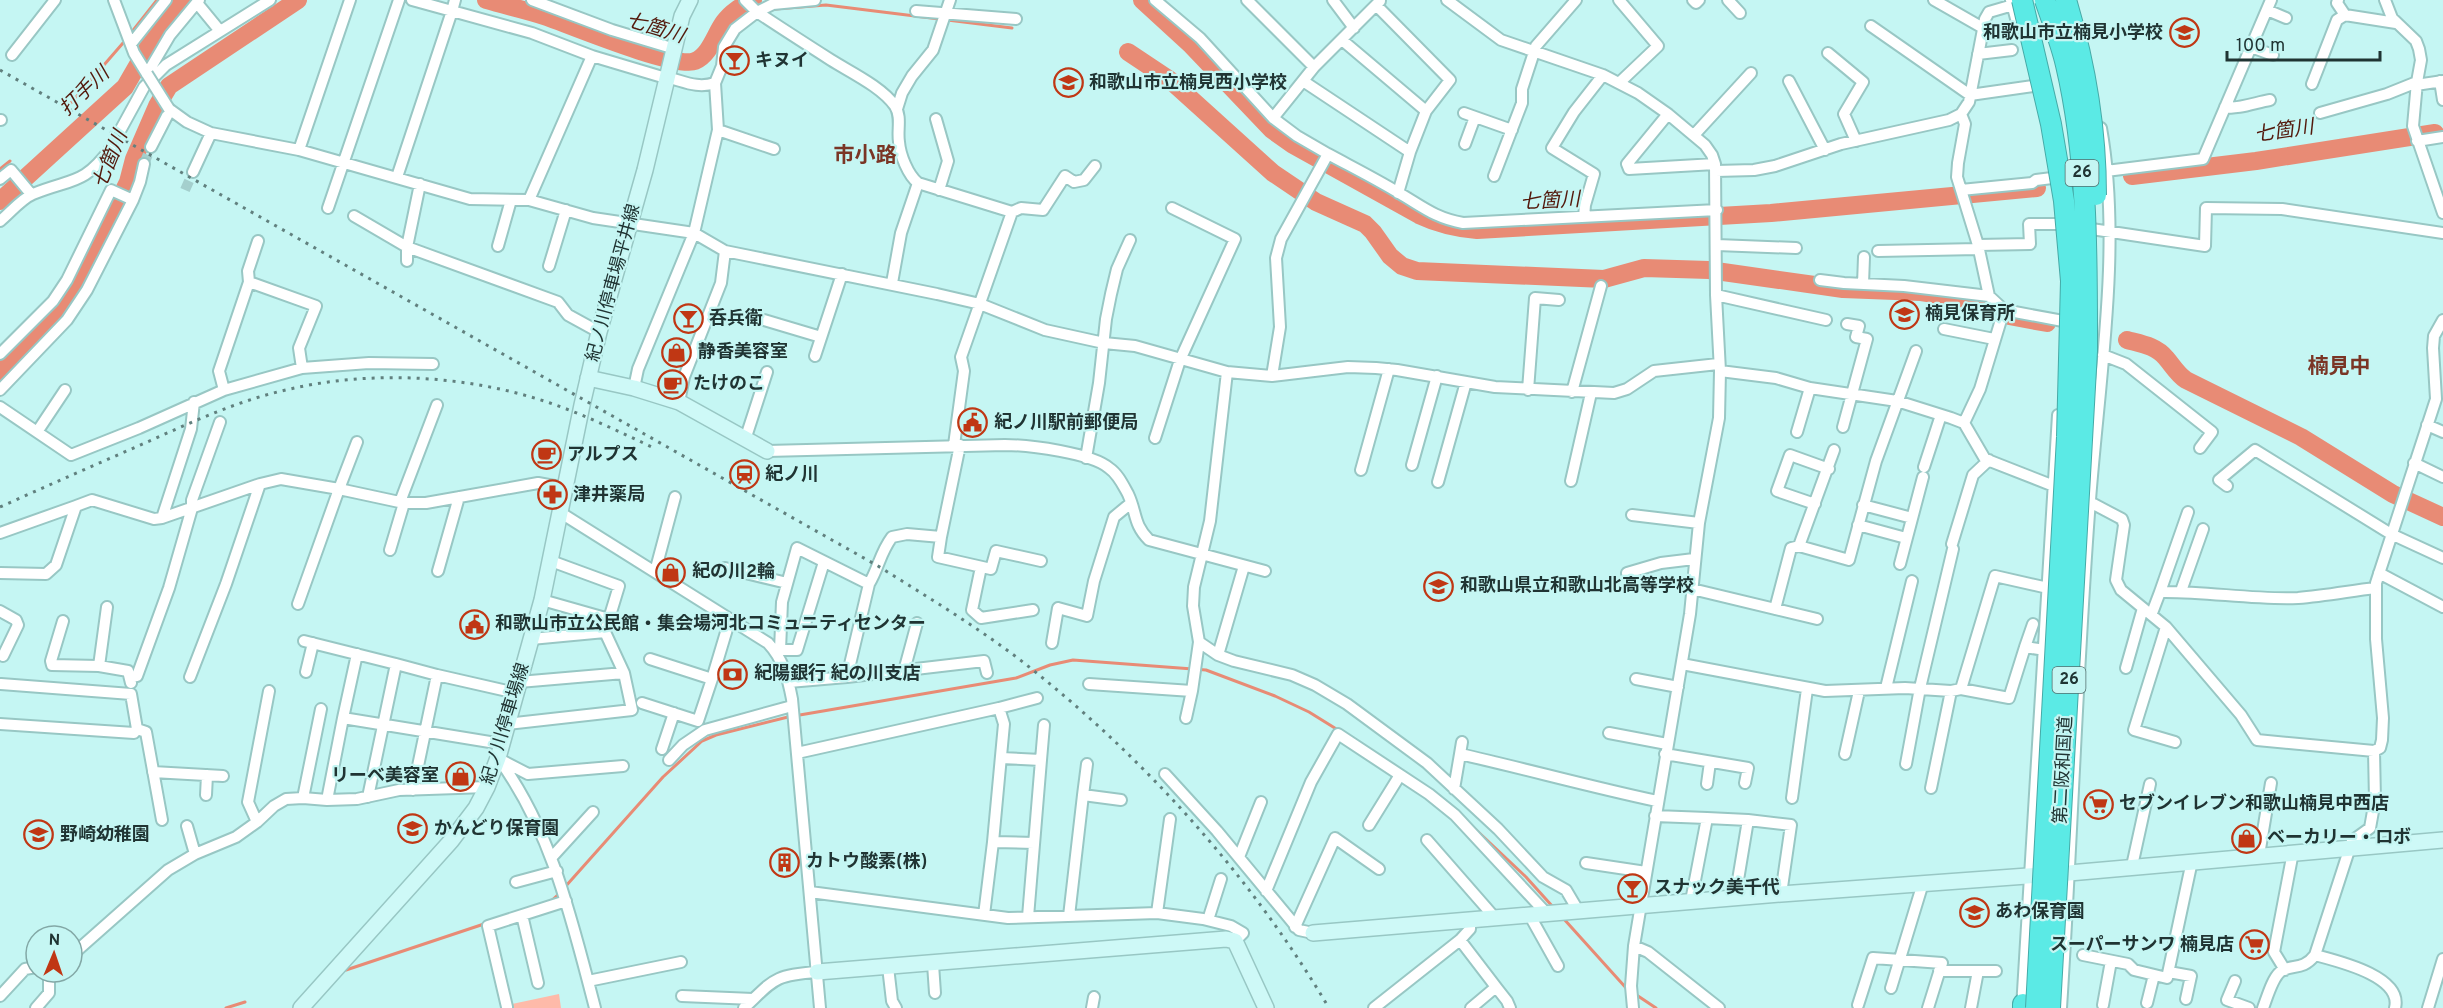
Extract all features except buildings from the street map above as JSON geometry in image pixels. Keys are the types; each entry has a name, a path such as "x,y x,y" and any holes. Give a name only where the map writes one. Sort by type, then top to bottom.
{"highway":[{"name":"26","path":"2043,0 2066,63 2081,158 2095,353"},
{"name":"26","path":"2043,0 2058,69 2076,199 2078,254 2076,360 2067,437"},
{"name":"26","path":"2066,0 2086,86 2096,172 2095,353"},
{"name":"26","path":"2015,2 2051,124 2064,201 2071,281 2067,437"},
{"name":"第二阪和国道","path":"2050,1008 2095,353"},
{"name":"第二阪和国道","path":"2026,1007 2067,437"}],"street":[{"path":"12,55 55,0"},
{"path":"114,0 132,49 170,109 187,122 211,133 299,150 470,198 529,200 593,218 694,233 725,251 892,283 980,304 1045,330 1104,343 1135,346 1227,372 1272,376 1348,367 1389,369 1494,387 1614,393 1627,389 1654,371 1719,368 1776,378 1809,388 1897,401 1941,415 1964,423 1985,459 2054,485 2122,519 2124,525 2116,580 2121,590 2166,627 2241,715 2257,740 2374,751 2380,748 2383,718 2376,639 2376,588 2391,534 2440,384 2438,338 2443,320"},
{"path":"132,49 165,0"},
{"path":"121,129 144,87 166,65 270,0"},
{"path":"299,150 350,0"},
{"path":"328,208 399,0"},
{"path":"412,0 454,6 592,56 659,76 670,73 684,83 706,86 715,83"},
{"path":"532,0 675,51"},
{"name":"紀ノ川停車場平井線","path":"690,0 682,16 670,73 588,378 634,388 679,402 767,451"},
{"path":"745,0 755,11 866,81 897,110"},
{"path":"634,388 638,369 694,233 718,130 715,83 722,66 724,47 735,29 755,11 778,2 815,0"},
{"path":"950,0 933,50 912,76 902,93 897,110 899,142 904,161 913,180 1012,212 1020,208 1042,210 1065,176 1074,182 1084,180 1095,166"},
{"path":"1155,0 1200,38 1273,118 1326,159 1398,193 1444,220 1463,223 1717,214"},
{"path":"1247,0 1314,67"},
{"path":"1333,0 1354,28"},
{"path":"1447,0 1501,40 1619,82 1668,114 1694,135 1712,155 1715,168 1719,418 1699,523 1682,664 1634,946 1631,991 1633,1008"},
{"path":"1460,10 1467,0"},
{"path":"1494,176 1522,103 1522,88 1536,46 1576,0"},
{"path":"1619,0 1658,46 1619,82"},
{"path":"1693,0 1696,3 1699,0"},
{"path":"1728,0 1740,13"},
{"path":"1934,0 1983,28"},
{"path":"2061,1008 2090,502 2095,353 2108,286 2109,232 2104,145 2082,25 2074,0"},
{"path":"2338,0 2337,3 2345,15"},
{"path":"2385,0 2396,23 2416,41 2420,49 2421,60 2416,83 2416,137 2442,205"},
{"path":"147,74 170,35 198,1 220,31"},
{"path":"1273,118 1314,67 1378,2 1450,80 1426,111 1410,152 1398,193"},
{"path":"1668,114 1627,164 1629,169 1754,170 1856,141 1949,120 1961,114 1965,109 1970,95 1983,28 1989,12 2015,2 2052,178 2058,224 2063,321 2026,1007"},
{"path":"2106,171 2203,159 2269,5 2286,18"},
{"path":"397,177 454,6"},
{"path":"916,11 943,17 1016,19"},
{"path":"2312,84 2337,20 2345,15 2396,23"},
{"path":"1871,26 1970,95 2033,86"},
{"path":"1342,40 1426,111"},
{"path":"2251,47 2273,55"},
{"path":"1978,54 2012,50"},
{"path":"1828,53 1863,82 1844,114 1856,141"},
{"path":"529,200 592,56"},
{"path":"1694,135 1751,73"},
{"path":"1584,217 1594,174 1552,148 1574,112 1603,75"},
{"path":"1303,81 1410,152"},
{"path":"1789,81 1826,150"},
{"path":"2320,113 2387,94 2416,83 2442,81 2443,100"},
{"path":"2225,107 2234,110 2246,104 2270,100"},
{"path":"151,147 170,109"},
{"path":"1961,114 1965,124 1957,177 1978,247 1989,296 2003,313 2063,321"},
{"path":"1465,144 1470,115 1512,130"},
{"path":"936,118 948,161 939,190"},
{"path":"718,130 774,149"},
{"path":"193,172 211,133"},
{"path":"2416,137 2443,136"},
{"path":"0,221 31,194 73,182 96,167 111,148"},
{"path":"1272,376 1280,327 1276,258 1281,239 1326,159"},
{"path":"0,390 68,320 87,290 133,200 144,164"},
{"path":"0,179 11,170 31,194"},
{"path":"1962,194 2052,178"},
{"path":"892,283 901,233 918,183"},
{"path":"407,261 407,247 420,184"},
{"path":"0,354 53,301 67,280 111,190 133,200"},
{"path":"498,246 512,200"},
{"path":"1878,251 2030,244 2029,225 2058,224 2205,246 2206,208 2264,207 2443,233"},
{"path":"1155,438 1180,360 1235,239 1172,208"},
{"path":"549,266 566,210"},
{"path":"1012,212 961,357 964,371 957,445 938,556 991,569 996,551 1041,561"},
{"path":"354,216 407,247 558,302 568,315 599,332"},
{"path":"224,390 219,371 249,282 248,271 258,240"},
{"path":"1086,458 1106,319 1115,277 1130,240"},
{"path":"1717,245 1796,248"},
{"path":"679,402 684,377 722,283 725,251"},
{"path":"1863,284 1864,257"},
{"path":"815,356 842,274"},
{"path":"1820,280 1905,286 1989,296"},
{"path":"249,282 316,306 299,348 302,368"},
{"path":"1572,392 1600,286"},
{"path":"1716,295 1826,320"},
{"path":"1528,390 1534,298 1559,300"},
{"path":"1964,423 1977,398 2003,313"},
{"path":"764,320 821,337"},
{"path":"1843,427 1867,339 1856,337 1859,326 1847,324"},
{"path":"1944,329 1994,339"},
{"path":"1775,609 1791,548 1799,546 1849,560 1876,461 1916,351"},
{"path":"2095,353 2126,364 2212,432 2200,448"},
{"path":"0,407 71,455 224,390 302,368 369,363 433,364"},
{"path":"1361,470 1389,369"},
{"path":"745,440 767,372"},
{"path":"1186,718 1199,642 1193,606 1194,587 1210,521 1227,372"},
{"path":"1412,465 1437,376"},
{"name":"紀ノ川停車場線","path":"301,1008 451,841 476,808 487,787 500,751 542,600 588,378"},
{"path":"1438,482 1466,382"},
{"path":"1797,432 1809,388"},
{"path":"37,432 65,390"},
{"path":"1572,481 1591,393"},
{"path":"162,518 191,429 194,402"},
{"path":"390,550 402,502 436,405"},
{"path":"1900,564 1923,472 1941,415"},
{"path":"130,677 137,676 169,588 192,508 192,500 220,422"},
{"path":"2427,425 2443,432"},
{"path":"298,604 357,441"},
{"path":"767,451 957,445 1035,446 1086,458 1112,470 1131,503 1139,529 1149,540 1265,571"},
{"path":"1799,546 1829,469 1834,450"},
{"path":"2227,486 2218,480 2255,450 2391,534 2443,558"},
{"path":"1815,504 1777,491 1790,455 1829,469"},
{"path":"1906,764 1920,688 1953,547 1973,475 1989,460"},
{"path":"2414,463 2443,477"},
{"path":"0,533 93,500 154,519 162,518 281,479 402,502 426,503 538,483 565,488"},
{"path":"190,677 226,584 260,484"},
{"path":"438,571 459,497"},
{"path":"655,572 675,497"},
{"path":"1052,643 1058,608 1087,616 1094,581 1114,517 1131,503"},
{"path":"1863,505 1912,518"},
{"path":"0,573 46,574 56,566 76,506"},
{"path":"2126,668 2148,611 2160,592 2188,512"},
{"path":"561,513 778,650 798,650 824,562"},
{"path":"1632,515 1699,523"},
{"path":"1858,525 1906,538"},
{"path":"2181,591 2202,529"},
{"path":"847,677 869,584 876,572 882,550 892,537 907,534 941,537"},
{"path":"820,1008 793,712 789,682 778,650 782,602 797,548 869,584"},
{"path":"1628,573 1661,563 1694,559"},
{"path":"507,724 632,710 624,673 605,632 619,586 551,561"},
{"path":"1218,656 1244,566"},
{"path":"981,567 972,610 981,618 1033,610"},
{"path":"726,568 787,583"},
{"path":"2379,573 2443,607"},
{"path":"1931,788 1956,690 1995,576 2048,588"},
{"path":"1886,688 1912,580"},
{"path":"2160,592 2181,591 2218,596 2297,598 2376,588"},
{"path":"1692,589 1817,619"},
{"path":"542,600 609,619"},
{"path":"99,666 107,608"},
{"path":"0,611 16,620 18,625 3,656"},
{"path":"642,703 698,721 730,619"},
{"path":"63,621 51,661 52,665 99,666 128,671 137,729"},
{"path":"904,670 917,623"},
{"path":"1682,664 1825,691 1920,688 1956,690 2009,698 2033,624"},
{"path":"2166,627 2134,730 2175,742"},
{"path":"531,639 605,632"},
{"path":"306,672 308,642 437,675 518,688 624,673"},
{"path":"1199,642 1218,656 1292,675 1315,685 1347,704 1427,763 1498,829 1543,877 1566,890 1579,912"},
{"path":"2025,647 2045,650"},
{"path":"327,800 357,654"},
{"path":"650,659 712,679"},
{"path":"789,682 984,661 987,673"},
{"path":"368,797 396,664"},
{"path":"413,790 437,675"},
{"path":"1636,680 1678,687"},
{"path":"1,684 131,694"},
{"path":"1089,684 1192,691"},
{"path":"1792,798 1807,689"},
{"path":"257,822 248,802 269,691"},
{"path":"1845,754 1859,691"},
{"path":"797,753 1036,698"},
{"path":"984,915 1004,724 999,708"},
{"path":"303,798 321,709"},
{"path":"669,760 683,745 705,730 793,712"},
{"path":"662,748 674,713"},
{"path":"343,718 425,731 500,751 528,774 623,766"},
{"path":"0,724 134,733 137,729"},
{"path":"1028,917 1044,725"},
{"path":"137,729 146,732 162,820"},
{"path":"1609,733 1710,762 1748,768 1745,783"},
{"path":"1266,891 1311,782 1338,735 1400,775 1455,815 1554,914"},
{"path":"1454,789 1462,742"},
{"path":"500,751 552,857 595,1008"},
{"path":"2263,1008 2279,973 2285,969 2304,966 2315,955 2352,841 2370,828 2375,800 2374,751"},
{"path":"1460,754 1555,776 1597,789 1657,801"},
{"path":"1001,758 1041,760"},
{"path":"1707,784 1710,762"},
{"path":"1069,916 1087,764"},
{"path":"153,772 223,776"},
{"path":"1166,774 1239,857 1295,927 1306,933 2069,873 2443,840"},
{"path":"206,795 207,775"},
{"path":"1370,825 1400,775"},
{"path":"2259,855 2271,783"},
{"path":"2132,866 2150,784"},
{"path":"84,944 168,870 195,854 236,837 286,800 357,799 413,790 487,787"},
{"path":"1083,795 1121,800"},
{"path":"1239,857 1261,802"},
{"path":"552,857 593,812"},
{"path":"1655,816 1748,820 1791,825 1780,894"},
{"path":"1691,901 1707,818"},
{"path":"1157,913 1170,819"},
{"path":"1735,898 1748,820"},
{"path":"187,826 195,854"},
{"path":"1295,927 1335,838 1379,869"},
{"path":"1427,840 1496,919"},
{"path":"993,842 1034,843"},
{"path":"2285,969 2274,952 2293,852"},
{"path":"2083,955 2128,964 2134,970 2167,978 2192,861"},
{"path":"1586,863 1646,872"},
{"path":"516,882 557,871"},
{"path":"1208,921 1221,879"},
{"path":"1891,988 1923,883"},
{"path":"810,892 1008,918 1157,913 1231,926 1243,933 1235,941"},
{"path":"507,1007 488,926 522,915 564,893"},
{"path":"522,915 538,983"},
{"path":"1530,916 1558,966"},
{"path":"1374,1008 1460,940 1470,929 1470,921"},
{"path":"744,1008 774,980 783,975 1226,939 1235,941"},
{"path":"1460,940 1508,1001 1510,1008"},
{"path":"1235,941 1266,1008"},
{"path":"1634,946 1648,952 1719,1008"},
{"path":"2315,955 2351,965 2380,979 2394,993 2396,1008"},
{"path":"1858,1005 1873,958 1942,963 1928,1008"},
{"path":"2443,959 2430,1003 2443,1000"},
{"path":"2103,1005 2111,961"},
{"path":"588,981 681,962"},
{"path":"933,964 935,993"},
{"path":"888,967 892,1001 896,1008"},
{"path":"0,994 24,970"},
{"path":"1939,970 1996,971"},
{"path":"1971,1008 1978,971"},
{"path":"2169,972 2191,976 2186,999"},
{"path":"2147,1003 2154,975"},
{"path":"2235,981 2227,1000 2249,1008"},
{"path":"36,1008 49,993 49,984"},
{"path":"1471,1008 1496,987"},
{"path":"682,996 753,999"}],"shaded area":[{"path":"559,994 561,1008 512,1008 512,1004"}],"waterway":[{"path":"131,33 157,0"},
{"name":"打手川","path":"0,201 125,87 162,23 182,0"},
{"name":"七箇川","path":"0,373 61,309 77,286 128,182 134,159 157,106 169,86 298,0"},
{"name":"七箇川","path":"486,0 539,15 646,53 684,62 695,61 705,54 727,18 753,0"},
{"name":"七箇川","path":"1142,0 1190,44 1272,130 1293,145 1419,215 1454,227 1477,230 1771,213 2037,188"},
{"path":"775,9 826,5 1012,28"},
{"path":"71,103 123,43"},
{"path":"1128,52 1170,80 1273,173 1316,202 1365,224 1390,256 1402,266 1417,271 1604,279 1644,268 1709,270 1843,289 1921,292 1980,301 2009,316 2047,323"},
{"name":"七箇川","path":"2132,176 2256,161 2435,133"},
{"path":"0,169 10,161"},
{"path":"2127,340 2158,351 2186,380 2301,437 2393,494 2443,517"},
{"path":"565,887 663,777 702,741 716,735 788,717 1016,678 1050,665 1073,660 1206,670 1275,696 1309,712 1338,730"},
{"path":"1473,827 1526,877 1553,907"},
{"path":"550,902 561,892"},
{"path":"1563,918 1627,989"},
{"path":"346,970 487,923"},
{"path":"1635,994 1656,1008"},
{"path":"226,1008 245,1002"}],"tunnel":[{"path":"111,148 121,129"},
{"path":"144,164 151,147"},
{"path":"185,190 193,172"}],"railway":[{"path":"0,70 878,566 1002,646 1108,735 1190,819 1264,910 1298,958 1329,1008"},
{"path":"0,507 234,405 290,389 354,379 420,378 486,386 550,403 654,448"}],"place":[{"name":"和歌山市立楠見小学校","path":"2184,33"},
{"name":"キヌイ","path":"734,61"},
{"name":"和歌山市立楠見西小学校","path":"1068,83"},
{"name":"楠見保育所","path":"1904,314"},
{"name":"呑兵衛","path":"688,319"},
{"name":"静香美容室","path":"677,352"},
{"name":"たけのこ","path":"672,384"},
{"name":"紀ノ川駅前郵便局","path":"973,423"},
{"name":"アルプス","path":"546,455"},
{"name":"紀ノ川","path":"744,475"},
{"name":"津井薬局","path":"552,495"},
{"name":"紀の川2輪","path":"671,572"},
{"name":"和歌山県立和歌山北高等学校","path":"1439,586"},
{"name":"和歌山市立公民館・集会場河北コミュニティセンター","path":"474,624"},
{"name":"紀陽銀行 紀の川支店","path":"733,674"},
{"name":"リーベ美容室","path":"460,776"},
{"name":"セブンイレブン和歌山楠見中西店","path":"2098,804"},
{"name":"かんどり保育園","path":"413,829"},
{"name":"野崎幼稚園","path":"39,835"},
{"name":"ベーカリー・ロボ","path":"2246,838"},
{"name":"カトウ酸素(株)","path":"785,862"},
{"name":"スナック美千代","path":"1633,888"},
{"name":"あわ保育園","path":"1974,912"},
{"name":"スーパーサンワ 楠見店","path":"2255,945"}],"district":[{"name":"市小路","path":"865,156"},
{"name":"楠見中","path":"2339,367"}]}
